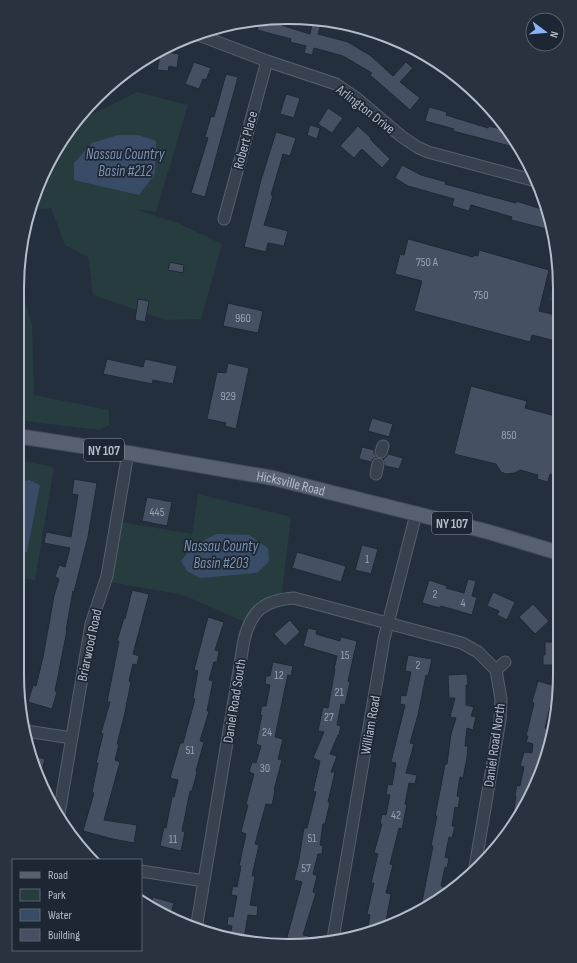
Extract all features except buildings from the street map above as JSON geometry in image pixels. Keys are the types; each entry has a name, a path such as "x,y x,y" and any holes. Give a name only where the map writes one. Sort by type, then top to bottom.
{"main road":[{"name":"Hicksville Road","path":"24,437 273,478 489,532 553,551"}],"street":[{"name":"Arlington Drive","path":"205,37 267,61 336,84 355,97 401,136 417,147 428,152 529,179"},
{"name":"Robert Place","path":"224,219 267,61"},
{"name":"Briarwood Road","path":"60,808 91,624 107,576 128,454"},
{"name":"William Road","path":"334,935 388,623 416,514"},
{"name":"Daniel Road South","path":"197,923 244,640 247,628 253,616 272,601 294,598 388,623"},
{"path":"388,623 462,644 478,652 496,670 505,662"},
{"name":"Daniel Road North","path":"476,862 500,720 501,699 496,670"},
{"path":"30,732 72,738"},
{"path":"142,871 204,881"}],"green space":[{"path":"137,92 188,105 156,212 135,209 178,223 222,244 201,319 166,320 93,295 88,257 65,245 51,208 36,209 44,187 59,156 88,116"},
{"path":"553,286 553,301 549,300"},
{"path":"24,298 32,325 34,395 109,410 109,425 100,430 24,421"},
{"path":"24,461 54,467 35,580 24,578 24,553 27,552 24,529"},
{"path":"198,494 291,517 282,593 270,597 260,603 245,622 183,595 110,582 121,522 192,534","holes":["269,562 257,573 229,575"]}],"water":[{"name":"Nassau Country Basin #212","path":"118,135 138,135 156,141 155,174 139,195 74,180 74,163 92,143"},
{"path":"29,480 40,485 27,552 24,553 24,481"},
{"name":"Nassau County Basin #203","path":"216,534 249,535 268,548 269,562 257,573 200,578 187,571 181,561 192,547"}]}
